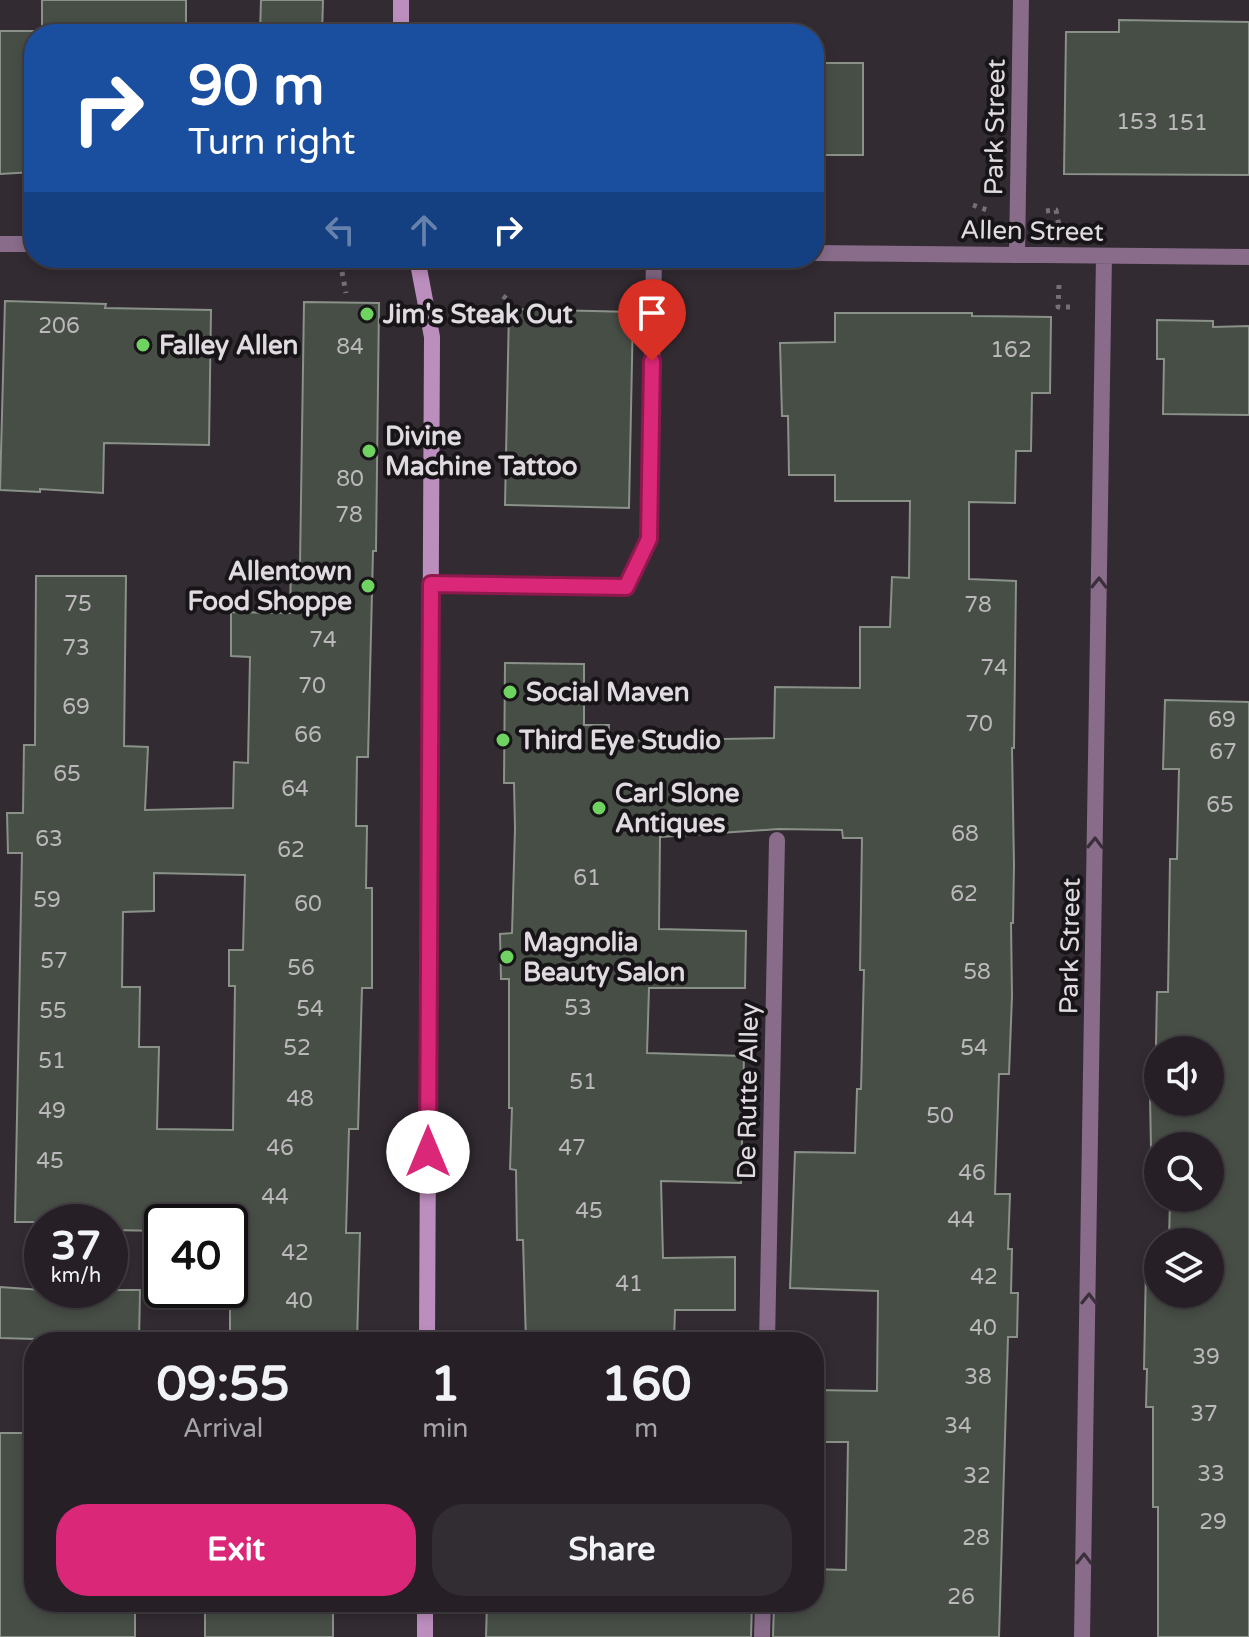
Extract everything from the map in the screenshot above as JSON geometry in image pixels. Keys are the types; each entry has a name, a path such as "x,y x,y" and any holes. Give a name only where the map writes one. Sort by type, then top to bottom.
{"street":[{"path":"401,0 401,24"},
{"name":"Park Street","path":"1017,255 1021,0"},
{"path":"0,244 24,244"},
{"name":"Allen Street","path":"824,253 1249,257"},
{"name":"Park Street","path":"1082,1637 1104,256"},
{"path":"419,268 432,337 427,1332"},
{"path":"431,584 626,587 649,539 654,268"},
{"name":"De Rutte Alley","path":"767,1332 777,840"},
{"path":"425,1612 425,1637"},
{"path":"762,1637 763,1612"}],"path":[{"path":"973,205 987,210"},
{"path":"1056,210 1060,231"},
{"path":"342,272 346,293"},
{"path":"1059,285 1058,307 1076,307"}],"building":[{"path":"42,0 186,0 186,24 42,24"},
{"path":"261,0 323,0 322,24 260,24"},
{"path":"1119,20 1249,22 1249,175 1064,174 1066,32 1119,32"},
{"path":"0,31 24,31 24,173 0,174"},
{"path":"824,63 863,63 863,155 824,155"},
{"path":"5,301 106,304 105,308 211,310 209,445 104,443 103,493 0,490"},
{"path":"304,302 379,303 376,551 373,551 368,757 357,757 356,826 367,826 366,888 372,888 372,988 362,988 358,1129 349,1129 346,1233 360,1233 357,1332 230,1332 230,1308 248,1308 248,1204 144,1204 144,1231 128,1230 128,1204 24,1204 24,1222 15,1222 22,853 8,853 7,813 23,813 24,745 35,745 36,576 126,576 124,746 148,747 145,810 233,808 234,762 248,763 250,657 231,656 231,612 290,613 291,565 300,565","holes":["154,873 245,875 243,950 229,950 229,986 235,986 233,1130 157,1129 159,1047 139,1047 140,987 122,987 123,912 154,911"]},
{"path":"509,309 633,312 629,508 505,505"},
{"path":"835,313 972,313 972,316 1051,317 1050,393 1032,393 1031,451 1016,451 1015,503 969,502 969,579 1016,581 1012,996 1009,1074 999,1074 995,1194 1010,1194 1008,1249 1012,1249 1011,1293 1018,1293 1017,1337 1008,1337 999,1637 773,1637 774,1612 824,1612 824,1569 846,1570 848,1442 824,1442 824,1390 877,1391 878,1291 790,1288 795,1152 855,1153 857,1089 861,1089 864,970 860,970 862,838 843,838 842,830 779,829 660,837 659,929 746,931 745,988 649,988 647,1053 744,1056 741,1183 661,1181 663,1258 735,1257 735,1310 675,1310 674,1332 526,1332 523,1240 517,1240 516,1170 510,1169 509,979 501,979 500,934 512,933 515,828 514,783 504,783 505,663 584,664 584,725 609,725 608,741 774,738 775,687 860,688 860,627 890,627 892,577 909,578 910,501 835,501 835,475 789,475 788,416 782,416 780,343 835,342"},
{"path":"1157,320 1213,321 1213,327 1249,326 1249,415 1163,414 1164,359 1157,359"},
{"path":"1165,700 1249,702 1249,1637 1158,1637 1158,1507 1153,1507 1153,1407 1146,1407 1145,1308 1224,1308 1224,1228 1169,1228 1170,1212 1224,1212 1224,1132 1151,1132 1150,1116 1224,1116 1224,1036 1156,1036 1157,992 1168,992 1170,859 1177,859 1179,769 1163,769"},
{"path":"0,1287 24,1289 24,1308 128,1308 128,1290 140,1290 139,1332 24,1332 24,1339 0,1338"},
{"path":"0,1433 24,1433 24,1612 135,1612 135,1637 0,1637"},
{"path":"205,1612 333,1612 333,1637 205,1637"},
{"path":"487,1612 752,1612 751,1637 486,1637"}],"place":[{"name":"Jim's Steak Out","path":"367,314"},
{"name":"Falley Allen","path":"143,345"},
{"name":"Divine Machine Tattoo","path":"369,451"},
{"name":"Allentown Food Shoppe","path":"368,586"},
{"name":"Social Maven","path":"510,692"},
{"name":"Third Eye Studio","path":"503,740"},
{"name":"Carl Slone Antiques","path":"599,808"},
{"name":"Magnolia Beauty Salon","path":"507,957"}],"route":[{"path":"428,1152 431,584 626,587 649,539 652,361"}]}
